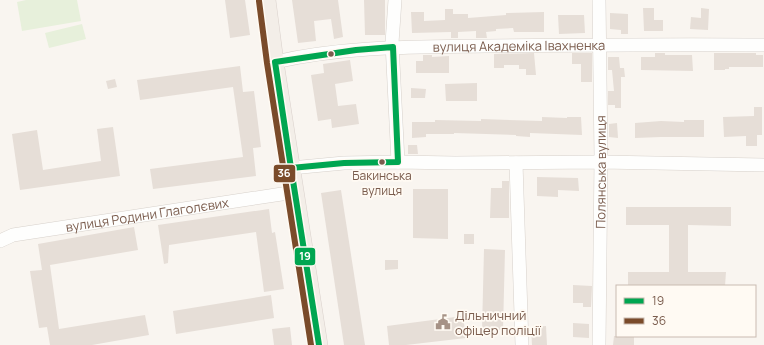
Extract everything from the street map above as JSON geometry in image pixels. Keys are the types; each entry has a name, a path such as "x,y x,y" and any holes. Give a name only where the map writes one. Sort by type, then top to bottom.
{"main road":[{"path":"267,0 275,62 319,345"}],"street":[{"path":"395,0 393,48 398,162"},
{"name":"Полянська вулиця","path":"599,0 601,162 599,345"},
{"name":"вулиця Академіка Івахненка","path":"275,62 356,50 393,48 600,44 764,45"},
{"path":"291,168 344,162 601,162 764,164"},
{"path":"516,162 522,345"},
{"name":"вулиця Родини Глаголєвих","path":"0,241 13,235 295,192"}],"green space":[{"path":"26,0 77,0 81,21 22,31 17,2"},
{"path":"82,24 86,39 49,48 45,33"}],"building":[{"path":"225,0 245,0 250,35 230,38"},
{"path":"292,0 338,0 343,37 334,39 331,19 314,21 316,41 298,43"},
{"path":"364,0 385,0 385,35 365,35"},
{"path":"643,8 654,8 654,20 663,20 663,31 644,31"},
{"path":"701,8 709,9 708,30 690,29 691,17 701,18"},
{"path":"445,9 453,9 453,14 468,14 468,18 506,15 506,13 544,12 544,32 514,32 513,28 496,29 496,31 486,32 487,38 476,38 476,31 458,32 458,38 451,38 451,32 412,33 411,12 424,12 424,21 445,20"},
{"path":"610,13 628,14 628,34 621,34 621,30 610,29"},
{"path":"558,15 584,15 585,33 559,34"},
{"path":"534,53 536,75 526,75 526,69 519,69 519,65 504,65 504,68 494,68 494,54"},
{"path":"572,53 592,53 592,82 581,82 581,64 572,64"},
{"path":"655,53 665,53 665,55 692,55 693,71 641,70 641,57 655,57"},
{"path":"714,53 756,53 756,55 763,55 763,67 729,67 729,69 725,70 714,70"},
{"path":"423,55 432,55 432,57 449,56 449,73 416,73 416,61 423,61"},
{"path":"608,57 619,57 620,68 624,68 625,77 621,77 621,108 615,108 615,105 608,105 608,91 614,91 612,70 608,70"},
{"path":"350,60 353,81 335,84 338,106 356,104 359,124 332,128 331,119 318,121 311,75 324,73 323,64"},
{"path":"240,66 243,92 254,91 261,147 253,148 256,176 153,189 150,169 243,157 233,87 140,100 137,80"},
{"path":"115,79 117,87 108,89 106,81"},
{"path":"477,83 477,101 446,101 445,84"},
{"path":"411,88 426,89 425,98 411,98"},
{"path":"754,107 762,107 762,135 757,135 757,146 746,146 746,136 724,137 723,117 754,116"},
{"path":"542,117 581,117 582,135 530,133 530,137 516,135 454,133 426,134 426,137 412,138 412,122 435,122 435,120 481,121 481,119 542,121"},
{"path":"684,120 704,120 704,137 635,138 635,123 661,121 684,122"},
{"path":"617,123 618,138 609,137 609,124"},
{"path":"113,127 120,176 20,190 12,134 37,130 43,170 101,161 97,129"},
{"path":"408,145 417,145 418,154 408,154"},
{"path":"537,177 578,178 579,191 558,190 558,197 537,196"},
{"path":"502,181 509,181 509,218 490,218 491,188 502,188"},
{"path":"413,189 448,189 448,239 413,238"},
{"path":"341,190 365,345 344,345 321,193"},
{"path":"626,207 731,207 731,226 688,225 688,272 726,272 725,285 628,285 628,272 669,272 669,225 626,225"},
{"path":"269,209 272,233 275,232 284,289 264,292 256,232 169,245 168,263 164,264 158,225"},
{"path":"134,227 138,250 50,265 59,329 145,315 149,335 92,345 50,345 47,327 39,328 30,271 42,270 38,244"},
{"path":"464,234 474,234 474,244 464,244"},
{"path":"484,249 505,250 503,330 482,330"},
{"path":"385,260 398,260 398,269 385,270"},
{"path":"573,285 592,286 591,307 583,307 583,303 573,303"},
{"path":"271,295 274,318 176,334 173,311"},
{"path":"463,316 466,338 406,345 389,345 387,326"},
{"path":"573,323 589,324 589,338 573,337"},
{"path":"546,326 547,345 532,345 531,327"},
{"path":"290,327 292,345 274,345 272,329"},
{"path":"614,336 634,337 634,345 613,345"}],"transit line":[{"name":"36","path":"259,1 267,63 311,345"},
{"name":"19","path":"393,47 398,162 344,163 291,168 275,62 356,50 393,47"},
{"name":"19","path":"291,168 319,345"}],"place":[{"name":"Бакинська вулиця","path":"382,162"},
{"name":"Дільничний офіцер поліції","path":"443,322"}]}
